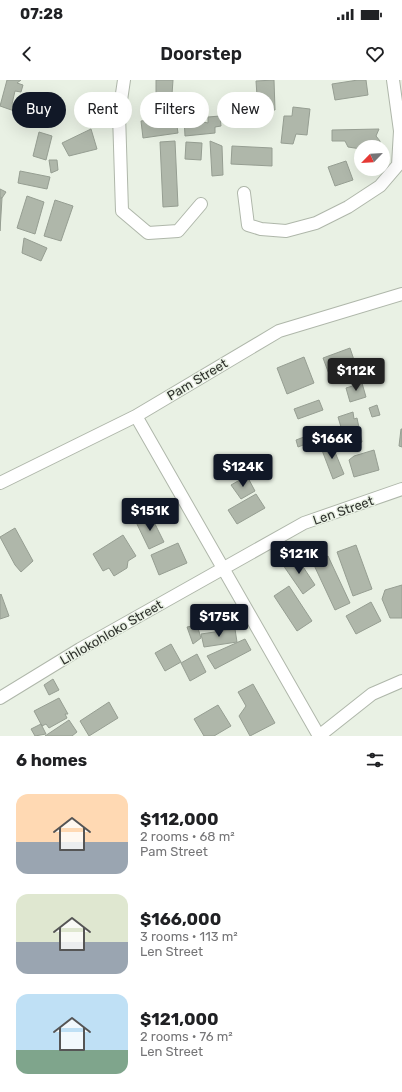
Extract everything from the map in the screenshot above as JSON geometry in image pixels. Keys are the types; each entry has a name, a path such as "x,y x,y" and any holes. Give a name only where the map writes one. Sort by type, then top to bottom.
{"street":[{"path":"124,80 118,114 122,211 148,233 178,230 201,204"},
{"path":"244,193 248,225 260,229 286,231 316,224 348,207 380,186 398,165 400,131 393,80"},
{"name":"Pam Street","path":"0,483 136,416 279,331 402,294"},
{"path":"136,416 222,569 319,736 372,694 402,681"},
{"name":"Len Street","path":"222,569 304,523 402,489"},
{"name":"Lihlokohloko Street","path":"0,698 80,649 222,569"}],"building":[{"path":"7,80 21,80 17,83 23,85 21,92 12,92 12,110 0,106"},
{"path":"156,80 173,80 172,92 156,92"},
{"path":"274,80 275,110 274,92 257,92 256,81"},
{"path":"366,80 368,95 335,100 332,84"},
{"path":"293,107 310,109 307,135 296,134 293,144 281,143 284,116 292,116"},
{"path":"217,116 217,127 215,127 215,133 185,136 185,128 209,128 209,117"},
{"path":"142,128 177,128 178,133 143,138"},
{"path":"91,129 97,149 69,156 62,143"},
{"path":"379,129 376,136 379,140 354,140 354,148 348,147 345,141 332,141 332,130"},
{"path":"39,132 52,136 46,160 33,156"},
{"path":"175,141 178,206 163,207 160,142"},
{"path":"210,141 222,146 223,175 212,176"},
{"path":"186,142 202,143 201,160 185,159"},
{"path":"232,146 272,148 272,166 231,164"},
{"path":"49,160 57,160 58,170 51,173"},
{"path":"346,161 353,180 335,186 328,167"},
{"path":"20,171 50,177 47,189 18,183"},
{"path":"0,189 6,192 2,198 0,197"},
{"path":"27,196 44,202 35,234 17,228"},
{"path":"0,198 2,198 0,231"},
{"path":"55,200 73,206 61,241 44,236"},
{"path":"24,238 47,248 41,261 22,253"},
{"path":"350,348 358,372 332,382 323,358"},
{"path":"304,357 314,383 287,394 277,368"},
{"path":"362,383 366,397 350,402 346,388"},
{"path":"319,400 323,410 298,419 294,409"},
{"path":"377,405 380,415 372,417 369,408"},
{"path":"353,412 354,419 357,418 362,442 347,447 338,417"},
{"path":"328,428 327,436 298,447 296,440"},
{"path":"402,429 402,447 399,446"},
{"path":"330,440 344,474 333,479 320,445"},
{"path":"374,450 379,470 354,477 349,460 354,456"},
{"path":"247,476 255,491 241,499 231,485"},
{"path":"256,494 265,508 237,524 228,510"},
{"path":"151,516 164,542 149,549 135,520"},
{"path":"15,528 33,561 21,572 15,565 0,537"},
{"path":"123,535 136,556 128,561 127,568 114,576 109,568 103,571 93,554"},
{"path":"178,543 187,563 159,575 151,555"},
{"path":"356,545 372,589 353,596 337,552"},
{"path":"296,556 315,585 303,594 283,565"},
{"path":"328,556 350,603 335,610 313,563"},
{"path":"402,585 402,618 390,618 382,599 385,590"},
{"path":"289,586 312,621 297,631 274,596"},
{"path":"1,594 9,616 0,619 0,595"},
{"path":"371,602 381,621 356,634 346,616"},
{"path":"197,625 201,638 193,644 187,627"},
{"path":"235,629 237,642 204,647 201,634"},
{"path":"245,639 251,650 215,669 207,656"},
{"path":"171,644 181,662 165,671 155,653"},
{"path":"197,654 206,672 190,681 181,663"},
{"path":"53,679 59,690 49,695 44,685"},
{"path":"253,684 275,723 250,736 239,716 246,706 238,692"},
{"path":"59,698 68,714 65,714 67,718 49,728 46,724 42,726 34,711"},
{"path":"109,702 118,718 89,736 80,721"},
{"path":"218,705 231,726 214,736 204,736 194,719"},
{"path":"69,720 77,732 72,736 45,736"},
{"path":"41,724 46,734 35,736 31,729"}]}
